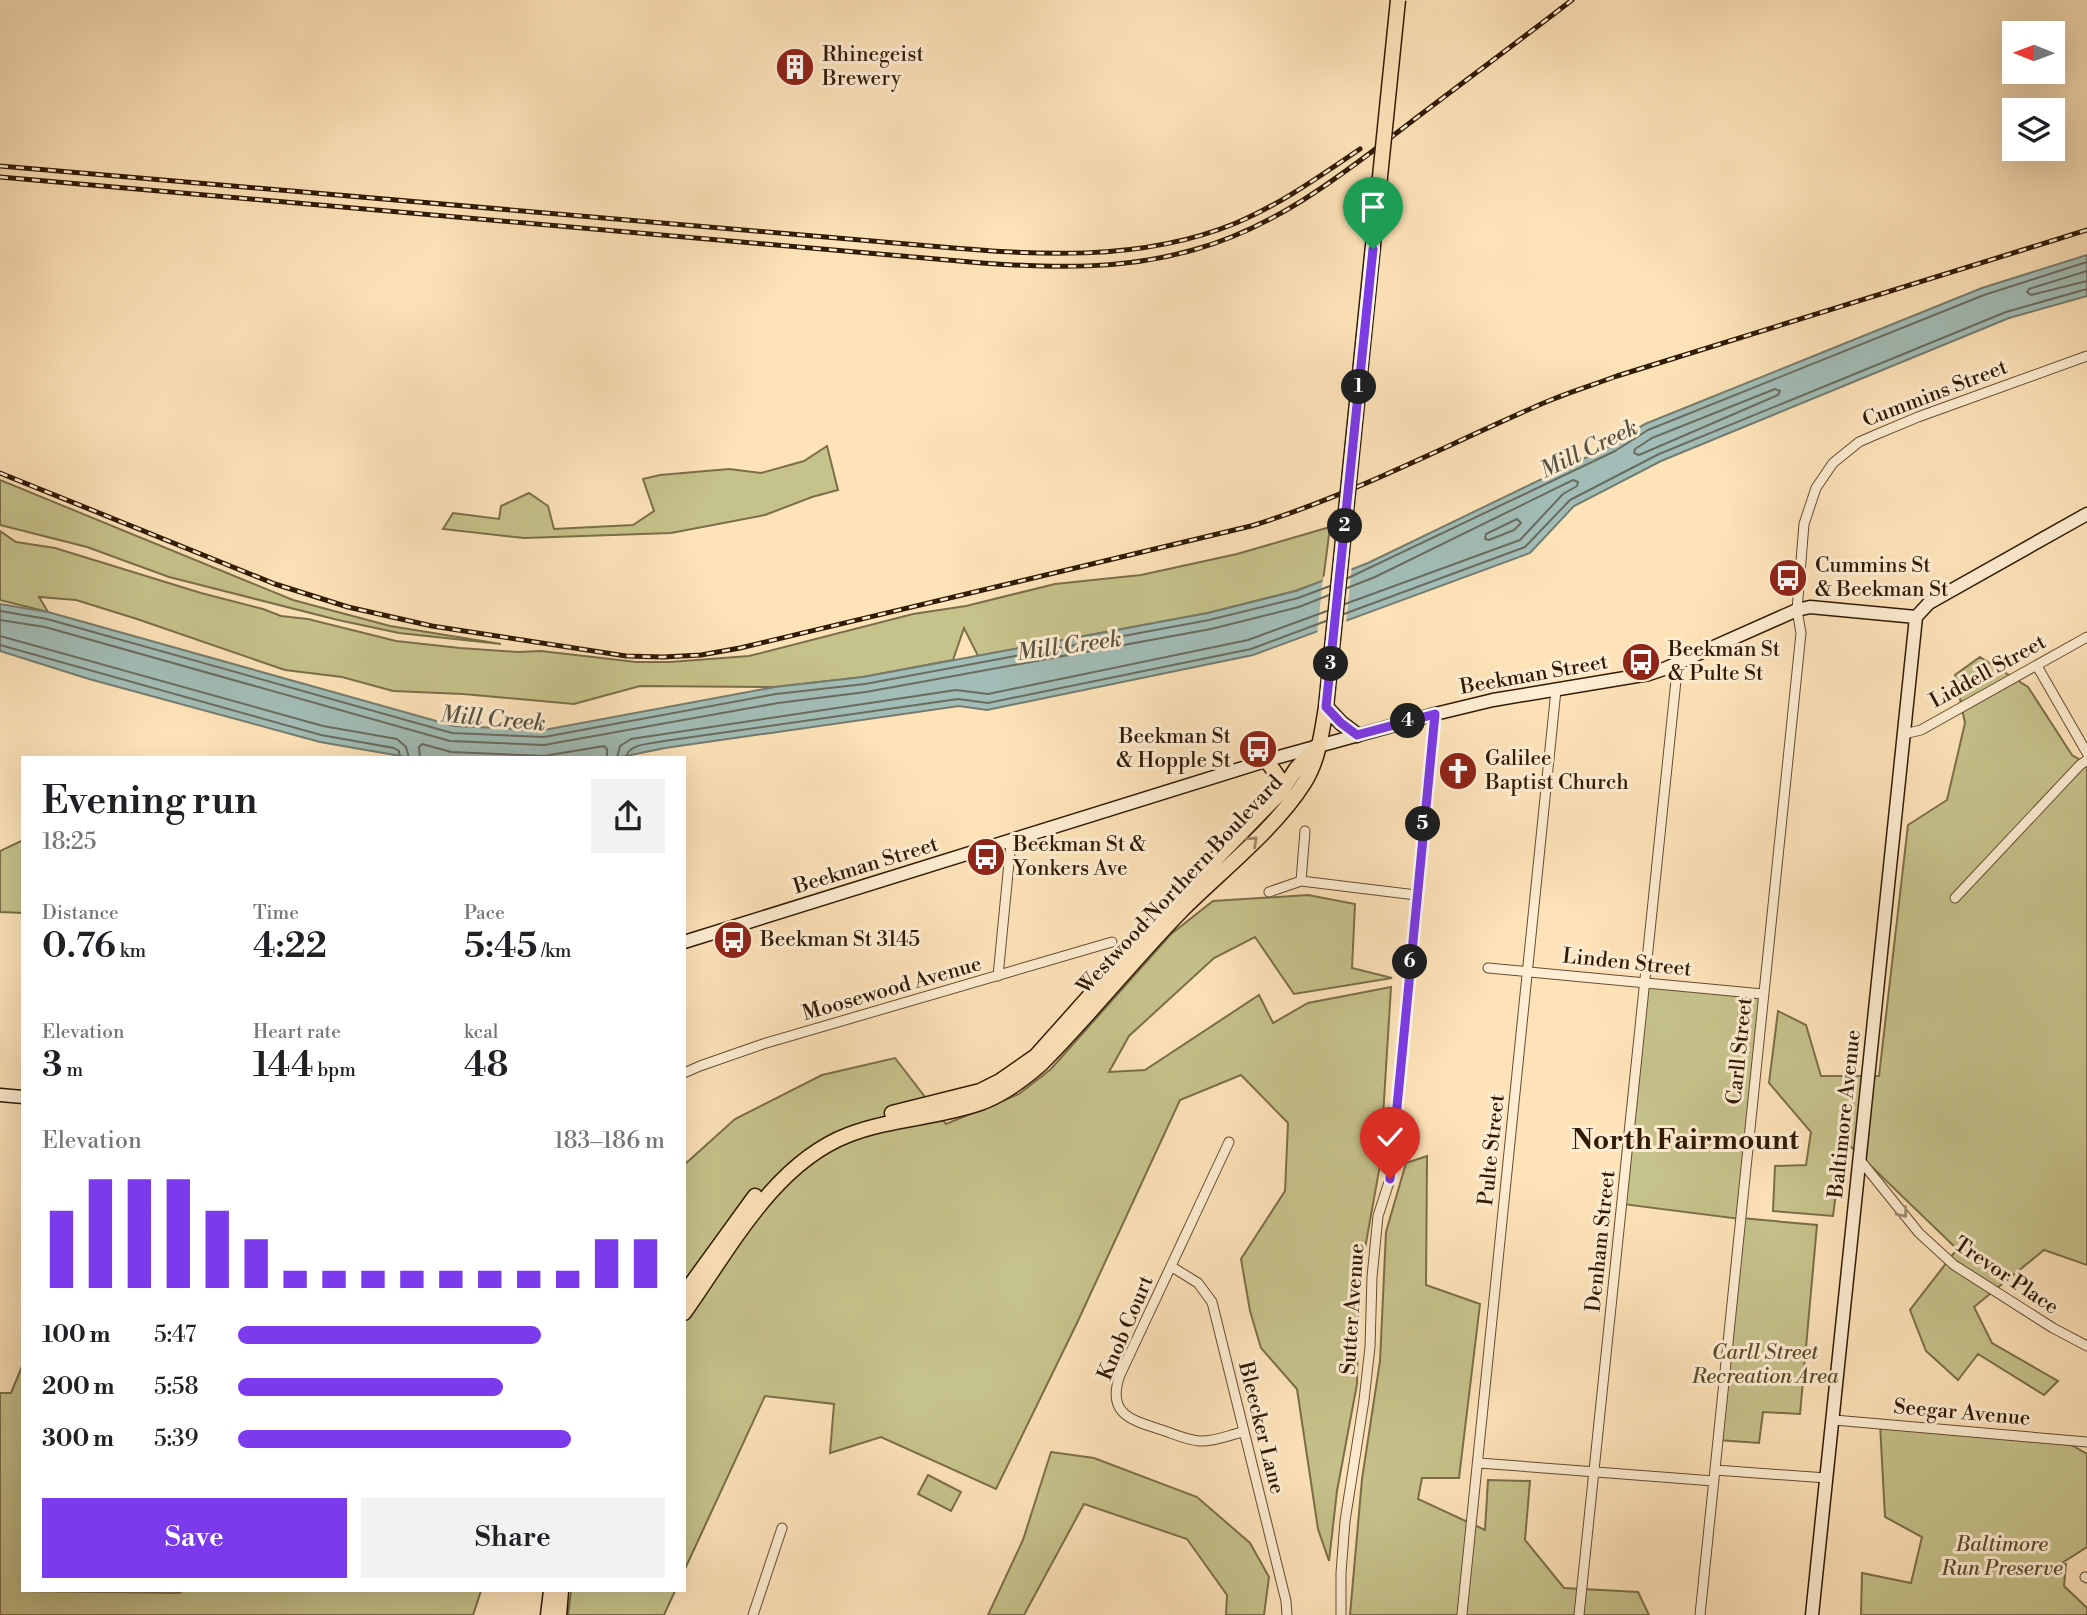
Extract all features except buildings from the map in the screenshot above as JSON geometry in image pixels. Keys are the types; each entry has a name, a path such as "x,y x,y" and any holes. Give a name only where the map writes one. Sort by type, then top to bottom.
{"main road":[{"path":"1317,746 1327,713 1398,0"},
{"path":"1916,617 1929,603 2087,514"},
{"name":"Beekman Street","path":"686,941 1317,746 1493,700 1634,677 1664,669 1797,610 1810,607 1916,617"},
{"name":"Baltimore Avenue","path":"1812,1615 1916,617"},
{"path":"1327,713 1357,735"},
{"name":"Westwood Northern Boulevard","path":"686,1291 759,1191 777,1171 810,1144 849,1125 980,1091 1000,1082 1036,1056 1182,893 1281,792 1296,769 1317,746"},
{"name":"Westwood Northern Boulevard","path":"686,1310 760,1205 786,1175 808,1157 848,1135 871,1127 982,1102 1019,1083 1041,1064 1158,935 1214,877 1270,825 1305,782 1314,764 1317,746"},
{"path":"1267,761 1279,778 1281,792"},
{"path":"0,1095 21,1097"},
{"path":"548,1615 551,1592"},
{"path":"559,1615 561,1592"}],"street":[{"name":"Cummins Street","path":"1814,492 1833,463 1859,442 1918,417 2087,356"},
{"name":"Carll Street","path":"1700,1615 1801,633 1797,610 1804,524 1814,492"},
{"name":"Liddell Street","path":"1904,734 1921,730 2087,637"},
{"name":"Denham Street","path":"1579,1615 1596,1472 1678,662"},
{"path":"2037,666 2087,754"},
{"name":"Pulte Street","path":"1462,1614 1556,690"},
{"name":"Sutter Avenue","path":"1341,1615 1345,1521 1370,1347 1371,1277 1378,1216 1390,1179 1435,714"},
{"path":"1955,898 2087,760"},
{"path":"1301,881 1305,831"},
{"path":"998,976 1011,842"},
{"path":"1269,892 1301,881 1416,895"},
{"name":"Moosewood Avenue","path":"686,1072 763,1044 1112,942"},
{"name":"Linden Street","path":"1488,968 1763,994"},
{"name":"Knob Court","path":"1230,1142 1120,1375 1116,1393 1119,1409 1130,1419 1199,1441 1243,1432"},
{"name":"Trevor Place","path":"1860,1160 1919,1233 1954,1265 2053,1328 2087,1346"},
{"name":"Bleecker Lane","path":"1172,1267 1198,1283 1212,1301 1286,1601 1287,1615"},
{"name":"Seegar Avenue","path":"1834,1420 2087,1442"},
{"path":"1479,1463 1714,1481"},
{"path":"1715,1470 1827,1478"},
{"path":"753,1615 782,1528"}],"green space":[{"path":"827,446 838,490 765,515 671,533 524,538 443,529 453,513 499,519 501,506 529,493 548,506 554,529 633,525 654,511 643,479 729,469 761,473 804,461"},
{"path":"0,480 293,600 390,626 501,644 399,633 338,620 169,577 87,547 0,525"},
{"path":"1330,527 1323,581 1295,591 1208,613 978,656 964,628 953,660 863,677 775,687 640,686 574,704 393,691 342,677 285,670 76,600 39,597 48,612 0,600 0,531 16,542 55,548 281,616 308,619 396,641 518,652 541,651 636,662 670,662 749,656 913,614 966,606 1055,584 1141,575 1237,554"},
{"path":"1980,657 2028,687 2072,755 2087,764 2087,1265 2044,1250 1974,1307 1992,1343 2058,1381 2044,1395 1978,1354 1958,1380 1926,1351 1910,1310 1957,1249 1843,1139 1833,1216 1773,1211 1775,1166 1806,1165 1811,1132 1769,1083 1778,1011 1806,1025 1821,1076 1879,1076 1908,825 1947,800 1965,723 1955,675"},
{"path":"21,841 21,913 0,912 0,851"},
{"path":"1308,895 1355,904 1352,968 1392,978 1294,994 1255,937 1214,958 1129,1036 1109,1072 1145,1070 1259,995 1273,1023 1308,1003 1391,987 1380,1165 1359,1282 1357,1384 1337,1491 1329,1561 1318,1529 1297,1389 1261,1348 1250,1311 1241,1259 1285,1191 1288,1123 1241,1075 1180,1100 1077,1323 996,1489 881,1437 830,1453 834,1404 765,1396 686,1567 686,1163 735,1119 822,1075 895,1058 946,1124 1019,1094 1051,1069 1171,934 1213,901"},
{"name":"Carll Street Recreation Area","path":"1646,982 1763,994 1741,1218 1817,1225 1800,1414 1763,1412 1759,1443 1718,1440 1741,1219 1622,1204"},
{"path":"1427,1156 1426,1285 1480,1304 1459,1478 1422,1478 1418,1499 1485,1530 1488,1480 1530,1481 1525,1540 1564,1588 1638,1592 1649,1615 1350,1615 1362,1479 1380,1361 1386,1232 1406,1163"},
{"path":"21,1369 21,1592 481,1592 473,1615 0,1615 0,1393 11,1393"},
{"name":"Baltimore Run Preserve","path":"1880,1424 2061,1439 2087,1454 2087,1547 2062,1563 2066,1564 2064,1586 2087,1608 2087,1615 1861,1615 1862,1573 1911,1583 1922,1537 1885,1517"},
{"path":"1051,1452 1094,1458 1197,1497 1250,1543 1269,1577 1264,1615 1226,1615 1227,1595 1187,1539 1084,1504 1024,1615 988,1615 1023,1540"},
{"path":"928,1475 961,1492 951,1511 918,1494"},
{"path":"571,1592 675,1592 664,1615 568,1615"}],"water":[{"name":"Mill Creek","path":"2087,255 2087,296 2009,318 1661,461 1574,506 1530,553 1253,655 987,710 959,706 626,756 400,756 320,742 89,679 0,651 0,604 48,612 454,726 544,730 775,687 863,677 1208,613 1296,591 1368,563 1612,445 1645,424 1982,288"}],"pier":[{"path":"1352,565 1346,624 1317,635 1323,577"}],"railway":[{"path":"0,177 982,263 1035,266 1115,264 1167,257 1193,250 1253,228 1281,213 1360,161 1572,0"},
{"path":"0,166 969,249 1085,253 1162,245 1236,223 1284,198 1360,149"},
{"path":"0,473 275,584 348,607 432,626 626,656 701,655 1251,526 1363,484 1546,402 1617,376 2087,230"}],"place":[{"name":"Rhinegeist Brewery","path":"795,67"},
{"name":"Cummins St & Beekman St","path":"1788,578"},
{"name":"Beekman St & Pulte St","path":"1641,662"},
{"name":"Beekman St & Hopple St","path":"1258,749"},
{"name":"Galilee Baptist Church","path":"1458,771"},
{"name":"Beekman St & Yonkers Ave","path":"986,857"},
{"name":"Beekman St 3145","path":"733,940"}],"district":[{"name":"North Fairmount","path":"1685,1140"}],"route":[{"path":"1373,249 1326,707 1357,735 1435,714 1390,1179"}]}
